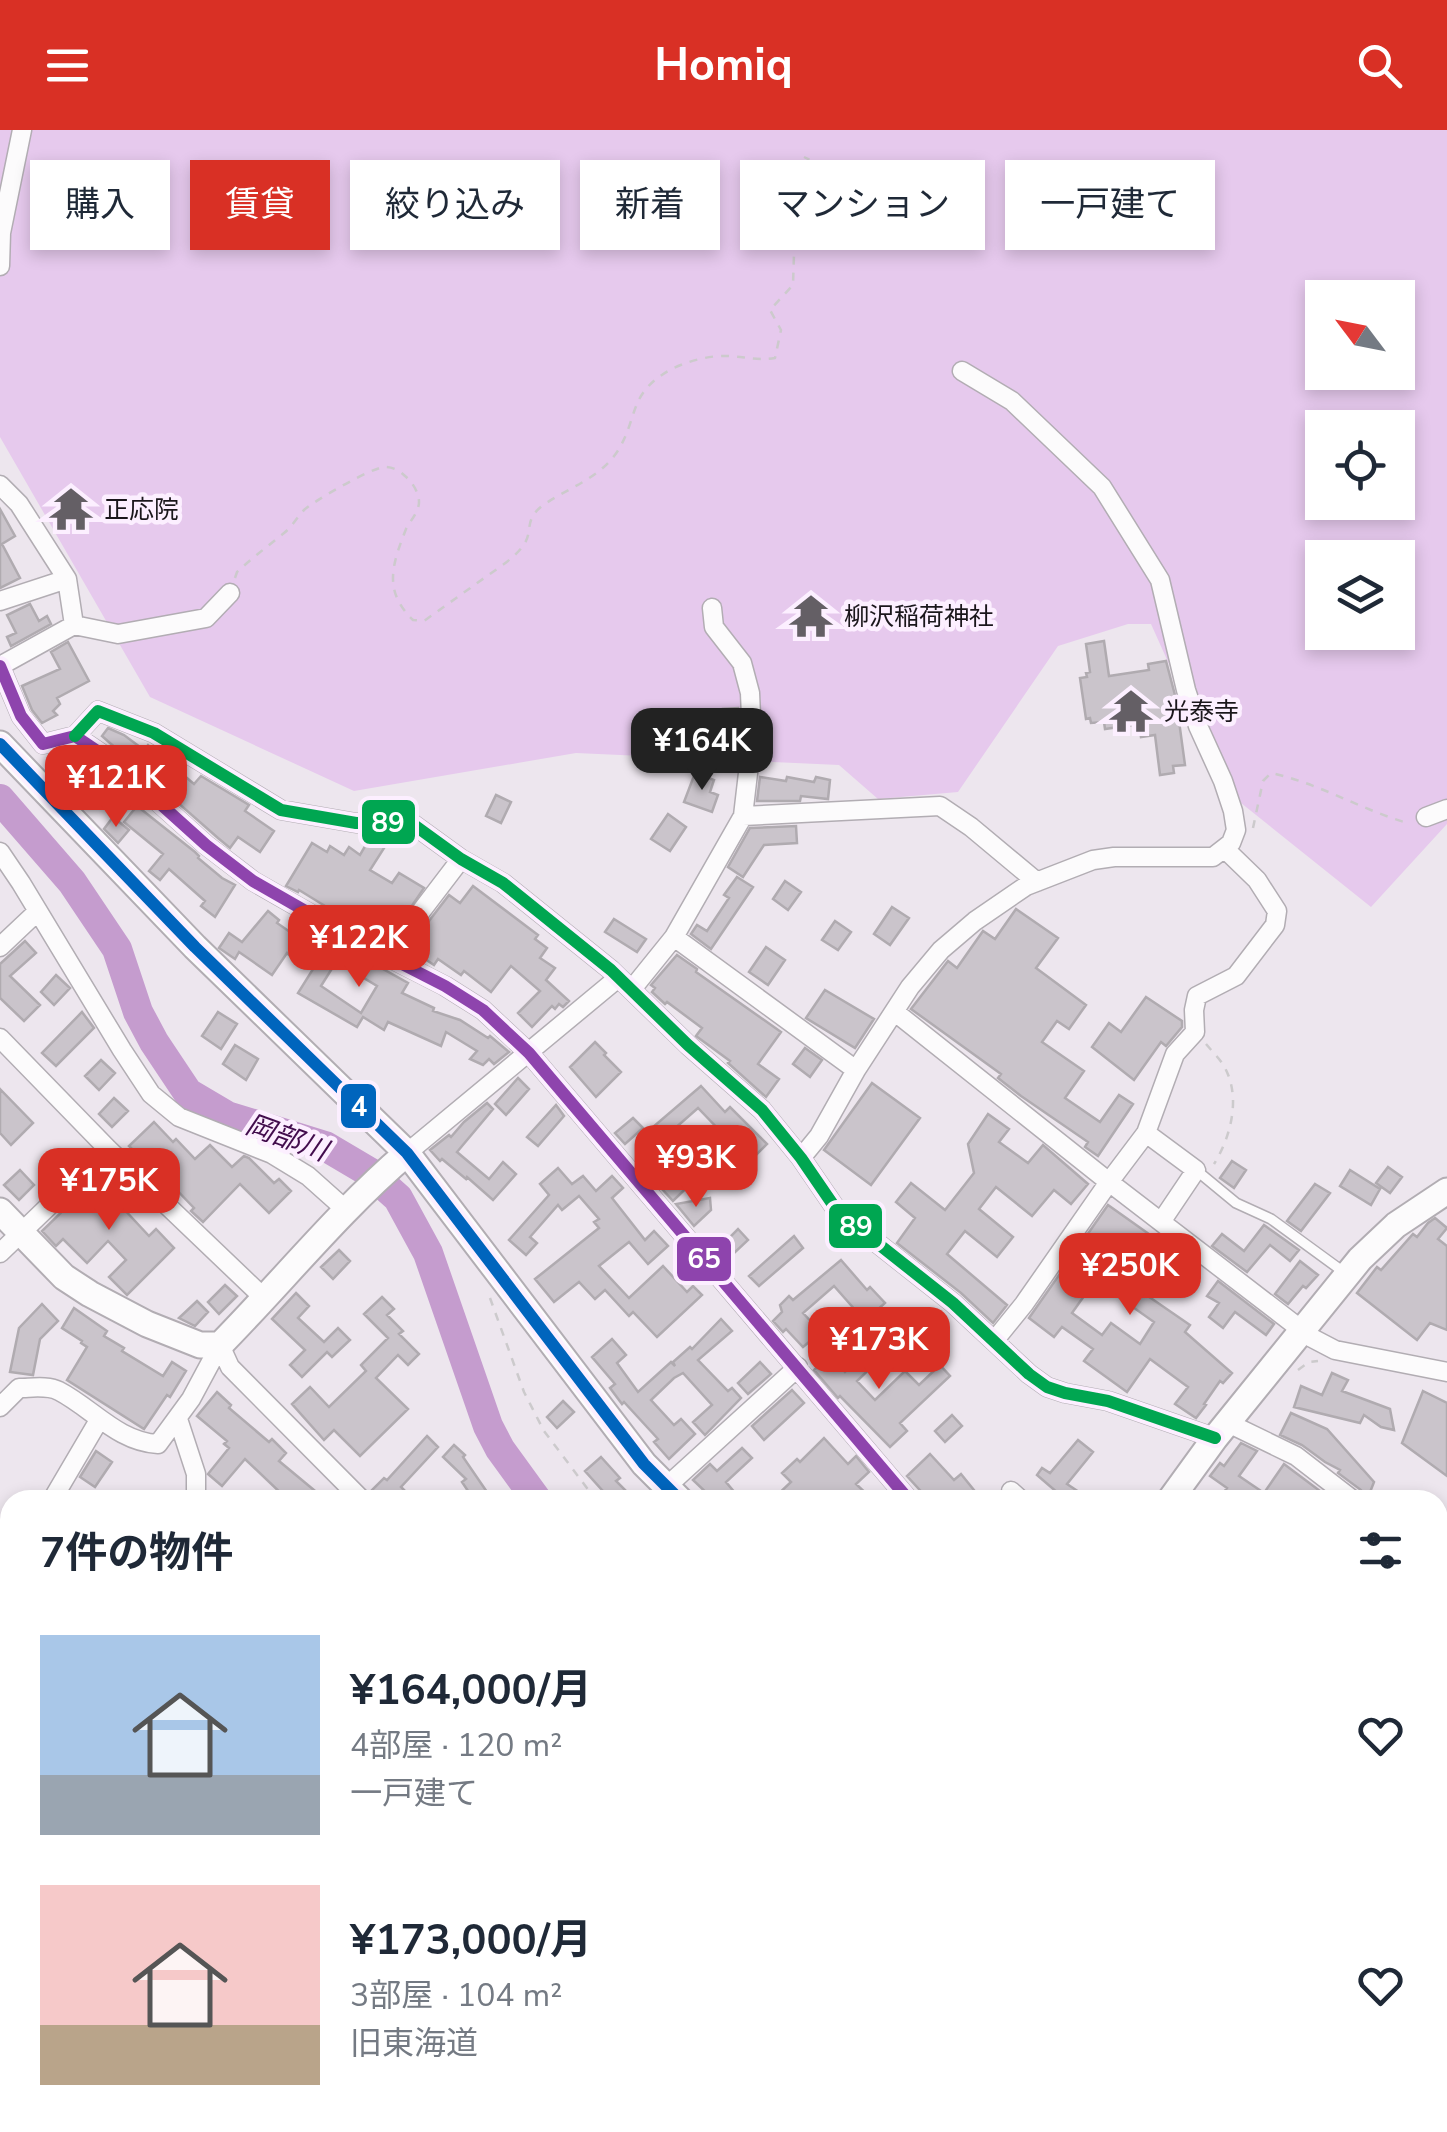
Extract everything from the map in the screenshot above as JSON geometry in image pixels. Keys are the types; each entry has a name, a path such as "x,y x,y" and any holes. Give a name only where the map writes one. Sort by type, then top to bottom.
{"main road":[{"path":"0,744 400,1159 644,1464 670,1490"},
{"path":"0,1211 64,1276 90,1294 147,1324 200,1345 220,1345 345,1209 400,1159"},
{"path":"1177,1490 1360,1258 1396,1226 1447,1191"}],"street":[{"path":"0,266 0,232 22,130"},
{"path":"801,1158 819,1136 910,987 941,950 974,921 1026,886 1093,860 1213,857 1228,846 1236,830 1223,782 1186,690 1160,580 1102,487 1012,401 962,372"},
{"path":"0,485 19,504 67,579 74,624"},
{"path":"0,601 67,579"},
{"path":"44,744 21,716 0,666 74,624 118,634 206,618 230,593"},
{"path":"400,1159 529,1054 625,983 674,937 742,816 752,738 750,693 742,662 714,626 712,608"},
{"path":"44,744 75,736 98,710 154,733 281,810 356,822 410,822 461,860 503,883 611,970 762,1110 838,1212 953,1303 1047,1387 1221,1430 1296,1456 1340,1490"},
{"path":"75,736 115,763 206,845 253,881 483,1010 529,1054 901,1490"},
{"path":"32,778 44,744"},
{"path":"742,816 940,806 1037,882"},
{"path":"1426,817 1447,809"},
{"path":"994,1341 1146,1134 1175,1054 1195,1032 1198,996 1236,976 1275,925 1277,912 1257,880 1228,846"},
{"path":"0,852 151,1094 179,1117 272,1154 308,1176 345,1209"},
{"path":"392,959 419,914 461,860"},
{"path":"0,947 38,911"},
{"path":"674,937 856,1070"},
{"path":"894,1012 1302,1330 1334,1350 1447,1372"},
{"path":"0,1038 108,1149 266,1299"},
{"path":"1146,1134 1200,1174 1161,1222"},
{"path":"0,1252 108,1149"},
{"path":"0,1406 18,1388 56,1388 99,1420 142,1443 158,1444 178,1419 220,1345"},
{"path":"220,1345 230,1367 352,1490"},
{"path":"676,1490 798,1367"},
{"path":"178,1419 196,1474 196,1490"},
{"path":"58,1490 99,1420"}],"lane":[{"path":"1200,1174 1236,1203 1271,1218 1348,1275"}],"path":[{"path":"230,593 237,572 287,531 305,508 368,472 385,467 398,470 412,482 420,506 407,527 392,574 393,592 412,620 424,620 511,559 526,543 530,517 600,470 616,452 637,399 652,383 695,360 726,355 775,358 781,330 770,310 793,286 794,254 824,202 818,195 821,186 814,182 820,165 804,157"},
{"path":"1228,846 1251,832 1263,781 1271,772 1299,779 1404,822 1426,817"},
{"path":"1195,1032 1223,1064 1233,1090 1233,1115 1221,1153 1200,1174"},
{"path":"490,1297 524,1392 544,1431 588,1490"},
{"path":"1294,1372 1310,1362 1328,1361"}],"shaded area":[{"path":"0,130 1447,130 1447,824 1371,907 1226,791 1151,624 1128,624 1058,646 958,792 878,799 839,765 576,753 354,791 150,697 0,437"}],"building":[{"path":"0,509 15,536 2,544 20,578 0,588"},
{"path":"30,604 39,621 47,616 51,624 11,646 7,637 16,633 7,615"},
{"name":"光泰寺","path":"1104,641 1109,676 1149,670 1148,664 1166,661 1176,699 1185,765 1173,766 1174,773 1160,775 1155,735 1141,737 1139,724 1105,729 1104,722 1091,723 1090,718 1086,719 1080,678 1090,672 1086,644"},
{"path":"68,642 89,681 57,698 60,704 53,711 57,715 42,723 22,686 60,669 51,652"},
{"path":"738,708 739,733 724,734 723,709"},
{"path":"108,728 144,750 148,745 160,756 162,753 178,762 174,767 194,784 201,776 249,805 245,811 274,831 260,852 238,837 230,848 102,736"},
{"path":"69,750 73,764 84,774 95,765 108,774 96,784 108,793 97,806 74,779 62,783 53,755"},
{"path":"695,773 714,780 710,792 718,795 712,812 684,802"},
{"path":"760,777 830,780 828,799 801,796 800,801 757,801"},
{"path":"496,795 511,802 501,823 486,816"},
{"path":"137,806 235,885 215,917 201,906 205,901 169,869 160,880 149,871 163,854 124,822"},
{"path":"668,814 686,827 670,851 651,839"},
{"path":"113,817 129,830 118,843 104,829"},
{"path":"796,826 797,843 764,845 743,877 728,867 750,828"},
{"path":"371,836 386,845 370,870 392,883 399,873 424,888 388,941 286,886 312,843 327,852 330,846 344,855 349,847 360,855"},
{"path":"737,877 753,887 711,949 691,934 697,925 707,931 729,898 724,895"},
{"path":"785,881 801,892 788,910 773,899"},
{"path":"473,886 538,935 535,939 547,948 540,958 555,968 546,980 569,1001 563,1007 552,1006 532,1027 518,1013 540,991 511,966 491,992 464,971 461,975 438,959 434,965 410,954 449,895 460,903"},
{"path":"892,907 909,918 890,945 874,934"},
{"path":"1016,909 1058,938 1036,968 1086,1005 1069,1029 1057,1021 1042,1042 1084,1071 1065,1098 1100,1122 1119,1095 1133,1104 1098,1156 1085,1147 1088,1142 1021,1096 998,1078 1001,1074 911,1009 948,961 957,968 983,931 995,939"},
{"path":"268,911 279,920 277,923 319,952 321,949 338,959 321,986 361,1013 377,986 354,972 363,958 408,983 402,993 490,1036 509,1052 494,1064 489,1059 483,1065 470,1059 477,1051 446,1032 441,1046 388,1022 384,1030 363,1017 357,1027 298,993 315,966 291,951 272,975 239,952 235,959 219,948 229,933 242,942"},
{"path":"614,919 646,939 637,952 605,932"},
{"path":"835,921 851,932 838,950 822,940"},
{"path":"25,941 36,953 10,976 40,1005 24,1021 0,998 0,964"},
{"path":"766,947 785,960 768,985 749,972"},
{"path":"677,955 781,1032 758,1064 779,1079 766,1097 730,1061 696,1036 702,1028 652,992 655,988 651,985"},
{"path":"56,975 70,988 54,1005 41,992"},
{"path":"825,990 874,1019 855,1048 806,1018"},
{"path":"1146,997 1182,1021 1182,1027 1166,1046 1161,1042 1134,1080 1092,1047 1109,1023 1121,1032"},
{"path":"82,1012 94,1028 56,1066 42,1053"},
{"path":"218,1012 237,1024 221,1049 202,1036"},
{"path":"595,1042 621,1072 596,1097 570,1067"},
{"path":"235,1045 258,1059 246,1080 223,1064"},
{"path":"805,1048 822,1060 810,1077 793,1064"},
{"path":"101,1060 115,1073 99,1090 85,1076"},
{"path":"518,1078 529,1089 506,1115 495,1104"},
{"path":"872,1083 920,1118 871,1185 824,1150"},
{"path":"701,1086 725,1112 730,1107 767,1144 726,1185 709,1166 673,1201 663,1190 723,1134 698,1108 657,1144 646,1133"},
{"path":"0,1089 33,1123 11,1145 0,1133"},
{"path":"114,1098 128,1111 112,1127 99,1114"},
{"path":"487,1103 493,1109 457,1152 489,1179 503,1162 516,1174 493,1200 430,1150 451,1137"},
{"path":"556,1105 564,1116 538,1146 527,1137"},
{"path":"988,1114 1009,1129 999,1142 1028,1163 1043,1145 1088,1184 1071,1204 1054,1190 1032,1216 996,1187 979,1209 1013,1237 997,1257 965,1231 947,1254 1007,1305 993,1323 897,1243 915,1218 896,1202 911,1183 945,1210 974,1173 968,1144"},
{"path":"633,1118 643,1128 625,1144 615,1133"},
{"path":"154,1122 195,1159 210,1145 232,1167 244,1156 274,1183 279,1179 291,1191 269,1213 240,1184 203,1222 142,1154 139,1156 129,1146"},
{"path":"1232,1161 1246,1170 1234,1188 1220,1178"},
{"path":"1388,1167 1402,1177 1390,1193 1376,1183"},
{"path":"558,1168 572,1184 583,1176 596,1191 612,1176 623,1188 612,1198 645,1240 654,1231 668,1246 648,1264 629,1242 599,1266 629,1298 663,1266 687,1292 693,1286 702,1295 657,1337 633,1312 629,1316 605,1290 595,1299 579,1282 554,1302 535,1279 599,1228 594,1222 599,1219 579,1196 562,1210 558,1205 530,1237 537,1243 526,1255 509,1240 549,1195 540,1184"},
{"path":"20,1170 34,1185 19,1200 4,1185"},
{"path":"105,1170 117,1183 108,1192 149,1236 156,1229 174,1248 127,1295 109,1277 126,1260 108,1241 87,1263 63,1239 56,1246 42,1231"},
{"path":"1350,1170 1380,1189 1371,1205 1340,1186"},
{"path":"1315,1184 1330,1193 1301,1231 1287,1221"},
{"path":"710,1198 711,1210 694,1226 676,1204"},
{"path":"1108,1205 1163,1244 1136,1275 1103,1251 1100,1255 1094,1252 1074,1278 1089,1289 1072,1313 1102,1335 1111,1323 1140,1344 1154,1322 1113,1293 1123,1279 1190,1325 1185,1332 1232,1373 1223,1383 1220,1381 1196,1418 1175,1404 1188,1387 1150,1359 1127,1392 1084,1361 1093,1349 1062,1327 1054,1337 1029,1318"},
{"path":"1435,1218 1447,1228 1438,1239 1447,1246 1447,1330 1430,1323 1417,1340 1357,1293 1377,1267 1381,1270 1413,1234 1417,1237"},
{"path":"1264,1225 1299,1250 1290,1261 1270,1245 1247,1272 1212,1246 1222,1234 1244,1251"},
{"path":"738,1229 748,1240 731,1256 722,1245"},
{"path":"794,1236 803,1248 759,1286 749,1276"},
{"path":"339,1250 350,1261 333,1279 321,1267"},
{"path":"841,1260 867,1290 870,1287 885,1303 865,1321 834,1286 803,1313 821,1332 803,1347 773,1321 789,1296 793,1300"},
{"path":"1300,1261 1318,1275 1288,1304 1275,1294"},
{"path":"1218,1281 1274,1324 1266,1335 1235,1312 1223,1328 1209,1317 1219,1303 1207,1296"},
{"path":"225,1285 237,1296 219,1314 208,1302"},
{"path":"296,1293 309,1306 298,1318 324,1342 338,1328 350,1340 332,1357 327,1352 302,1377 290,1365 305,1350 272,1319"},
{"path":"382,1297 394,1309 387,1315 403,1331 399,1334 419,1354 408,1365 398,1355 376,1378 408,1409 360,1456 334,1430 324,1440 292,1404 310,1387 329,1407 366,1371 361,1365 388,1338 364,1314"},
{"path":"197,1301 208,1312 195,1326 179,1318"},
{"path":"42,1304 58,1321 40,1339 33,1375 10,1372 19,1328"},
{"path":"74,1308 107,1331 104,1336 124,1348 122,1351 163,1376 172,1362 186,1371 144,1429 67,1380 87,1347 62,1328"},
{"path":"909,1317 918,1327 900,1342 891,1332"},
{"path":"721,1319 732,1331 698,1360 728,1391 732,1388 741,1398 705,1435 693,1422 712,1405 683,1373 674,1378 651,1400 674,1425 681,1419 695,1434 669,1459 654,1442 658,1439 622,1404 610,1388 615,1384 592,1357 612,1339 626,1355 617,1363 638,1392 671,1362 675,1366 673,1362"},
{"path":"881,1337 891,1348 857,1381 875,1400 905,1371 919,1385 940,1365 950,1376 900,1423 907,1431 890,1447 814,1370 828,1353 845,1372"},
{"path":"760,1362 771,1374 748,1394 738,1383"},
{"path":"1332,1373 1348,1380 1342,1391 1390,1409 1394,1430 1381,1427 1364,1415 1360,1423 1294,1407 1301,1386 1322,1395"},
{"path":"792,1390 804,1403 764,1440 752,1426"},
{"path":"1423,1391 1447,1403 1447,1476 1402,1443"},
{"path":"217,1392 231,1405 229,1408 286,1453 279,1461 314,1490 278,1490 245,1459 222,1486 208,1474 229,1448 224,1444 227,1441 197,1416"},
{"path":"563,1401 574,1412 557,1428 547,1417"},
{"path":"1291,1413 1327,1429 1374,1482 1371,1490 1361,1490 1338,1473 1340,1470 1280,1435"},
{"path":"952,1415 962,1426 945,1442 935,1431"},
{"path":"427,1436 438,1447 401,1487 404,1490 372,1490 384,1478 387,1480"},
{"path":"824,1438 848,1464 856,1456 869,1472 856,1484 862,1490 783,1490 791,1482 782,1473 797,1459 800,1462"},
{"path":"1078,1440 1093,1452 1067,1484 1076,1490 1054,1490 1037,1475 1042,1468 1050,1473"},
{"path":"1241,1443 1257,1451 1239,1476 1260,1490 1226,1490 1210,1476 1220,1463 1224,1466"},
{"path":"454,1445 465,1455 486,1490 467,1490 462,1482 466,1479 443,1457"},
{"path":"742,1448 752,1458 726,1482 733,1490 704,1490 693,1480 710,1464 717,1471"},
{"path":"96,1451 112,1462 95,1487 80,1477"},
{"path":"930,1454 954,1480 961,1474 974,1490 920,1490 907,1476"},
{"path":"601,1457 620,1478 616,1481 625,1490 602,1490 585,1471"},
{"path":"1284,1464 1319,1490 1266,1490"}],"waterway":[{"name":"岡部川","path":"0,799 72,882 117,949 138,1012 188,1093 227,1116 325,1146 369,1172 398,1198 428,1253 488,1426 530,1490"}],"transit line":[{"name":"65","path":"0,666 21,716 43,744 75,736 115,763 206,845 253,881 483,1010 529,1053 900,1490"},
{"name":"89","path":"75,736 98,711 154,733 281,810 356,823 410,822 503,883 611,970 762,1110 838,1212 953,1303 1029,1374 1047,1387 1108,1401 1215,1438"},
{"name":"4","path":"0,744 195,947 407,1153 644,1464 670,1490"}],"place":[{"name":"正応院","path":"71,509"},
{"name":"柳沢稲荷神社","path":"811,616"},
{"name":"光泰寺","path":"1131,711"}]}
